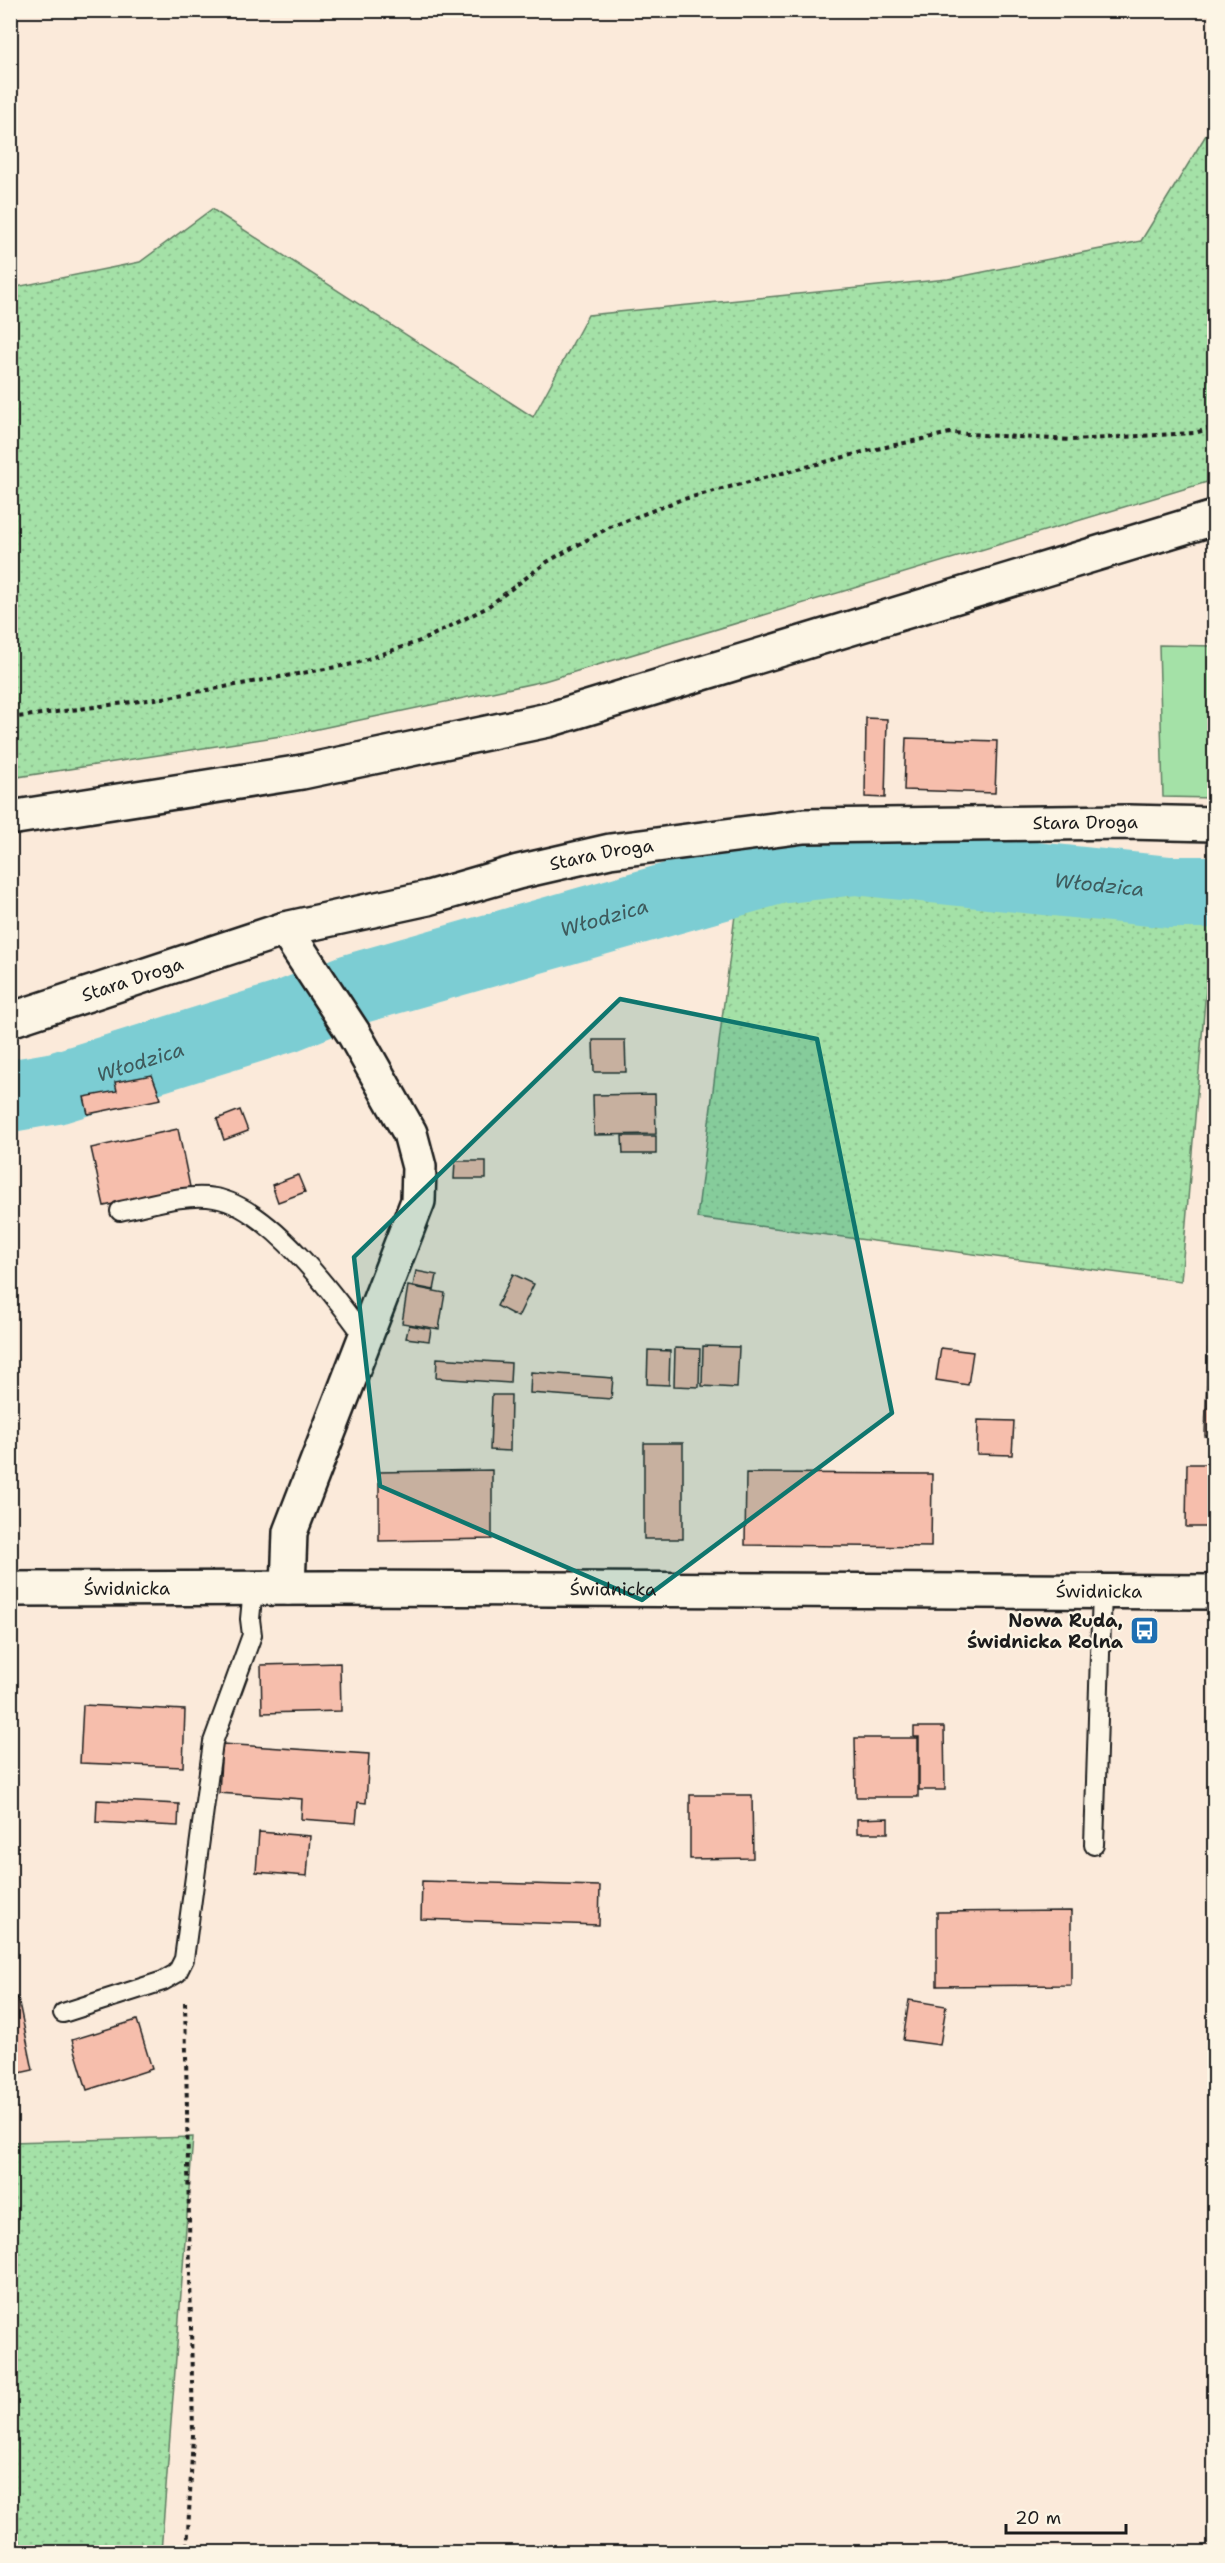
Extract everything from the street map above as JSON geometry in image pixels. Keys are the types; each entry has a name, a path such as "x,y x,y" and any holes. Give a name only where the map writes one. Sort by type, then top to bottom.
{"street":[{"path":"10,818 302,772 548,720 1215,518"},
{"name":"Stara Droga","path":"10,1020 518,872 610,851 804,826 1128,822 1215,824"},
{"path":"288,1588 290,1532 418,1201 419,1167 410,1132 354,1034 292,939"},
{"name":"Świdnicka","path":"10,1589 1215,1592"}],"lane":[{"path":"120,1211 191,1197 213,1197 235,1202 272,1231 327,1286 366,1339"},
{"path":"63,2013 163,1981 177,1973 184,1959 213,1742 252,1635 250,1619 253,1588"},
{"path":"1094,1845 1102,1591"}],"path":[{"path":"10,718 163,698 353,664 423,640 486,608 547,562 610,527 680,500 863,452 950,433 1070,440 1195,433 1215,427"},
{"path":"184,1959 193,2435 187,2553"}],"highlighted area":[{"path":"620,999 817,1039 892,1413 642,1600 380,1486 354,1257"}],"green space":[{"path":"1214,122 1214,480 544,681 294,734 11,778 11,288 140,262 212,209 533,417 588,315 948,279 1141,241"},
{"path":"1159,645 1214,646 1214,798 1163,797"},
{"path":"855,859 1169,892 1212,919 1181,1281 697,1218 736,907 778,868"},
{"path":"193,2137 161,2552 11,2552 11,2142"}],"building":[{"path":"866,718 887,719 885,798 865,797"},
{"path":"906,738 997,741 995,793 904,790"},
{"path":"10,969 17,992 10,994"},
{"path":"593,1040 625,1040 626,1072 594,1072"},
{"path":"152,1075 161,1099 88,1114 84,1097 117,1091 115,1082"},
{"path":"655,1094 656,1134 594,1135 593,1095"},
{"path":"240,1110 248,1131 224,1140 217,1119"},
{"path":"178,1129 190,1187 104,1206 91,1148"},
{"path":"622,1136 656,1136 656,1154 623,1154"},
{"path":"455,1161 486,1161 486,1179 454,1179"},
{"path":"10,1166 14,1222 10,1223"},
{"path":"298,1175 305,1192 278,1202 272,1185"},
{"path":"10,1252 15,1252 16,1294 10,1294"},
{"path":"416,1271 437,1275 434,1290 413,1286"},
{"path":"513,1274 534,1284 518,1317 497,1306"},
{"path":"408,1286 445,1293 439,1329 402,1323"},
{"path":"409,1325 431,1329 429,1341 406,1338"},
{"path":"703,1346 739,1347 737,1388 702,1386"},
{"path":"675,1348 700,1349 699,1387 674,1386"},
{"path":"941,1348 973,1352 968,1385 936,1380"},
{"path":"1208,1348 1214,1348 1214,1436 1205,1436"},
{"path":"648,1350 670,1351 669,1385 647,1384"},
{"path":"437,1358 511,1363 510,1383 436,1378"},
{"path":"531,1372 613,1378 611,1399 530,1393"},
{"path":"492,1395 511,1395 510,1451 490,1450"},
{"path":"978,1420 1014,1421 1012,1455 977,1454"},
{"path":"644,1443 683,1443 683,1539 644,1539"},
{"path":"1187,1464 1214,1464 1214,1527 1186,1527"},
{"path":"492,1470 492,1539 379,1541 379,1472"},
{"path":"746,1473 932,1474 931,1547 745,1545"},
{"path":"340,1663 341,1711 262,1713 261,1665"},
{"path":"83,1705 185,1710 183,1767 80,1763"},
{"path":"914,1727 944,1727 945,1790 919,1790 919,1737 914,1737"},
{"path":"855,1738 918,1738 918,1797 856,1797"},
{"path":"222,1744 369,1754 366,1803 358,1802 356,1823 301,1819 302,1799 219,1793"},
{"path":"690,1795 752,1795 753,1858 690,1859"},
{"path":"97,1800 179,1804 178,1826 96,1822"},
{"path":"888,1818 888,1833 857,1833 857,1819"},
{"path":"259,1832 310,1836 307,1876 256,1872"},
{"path":"422,1881 600,1886 599,1925 421,1919"},
{"path":"1071,1911 1071,1985 937,1986 937,1912"},
{"path":"18,1998 33,2070 10,2075 10,1999"},
{"path":"909,2000 946,2006 940,2045 903,2040"},
{"path":"137,2020 152,2069 87,2090 72,2040"}],"waterway":[{"name":"Włodzica","path":"10,1096 56,1088 284,1017 354,989 778,868 855,859 1169,892 1214,892"}],"place":[{"name":"Nowa Ruda, Świdnicka Rolna","path":"1144,1631"}]}
